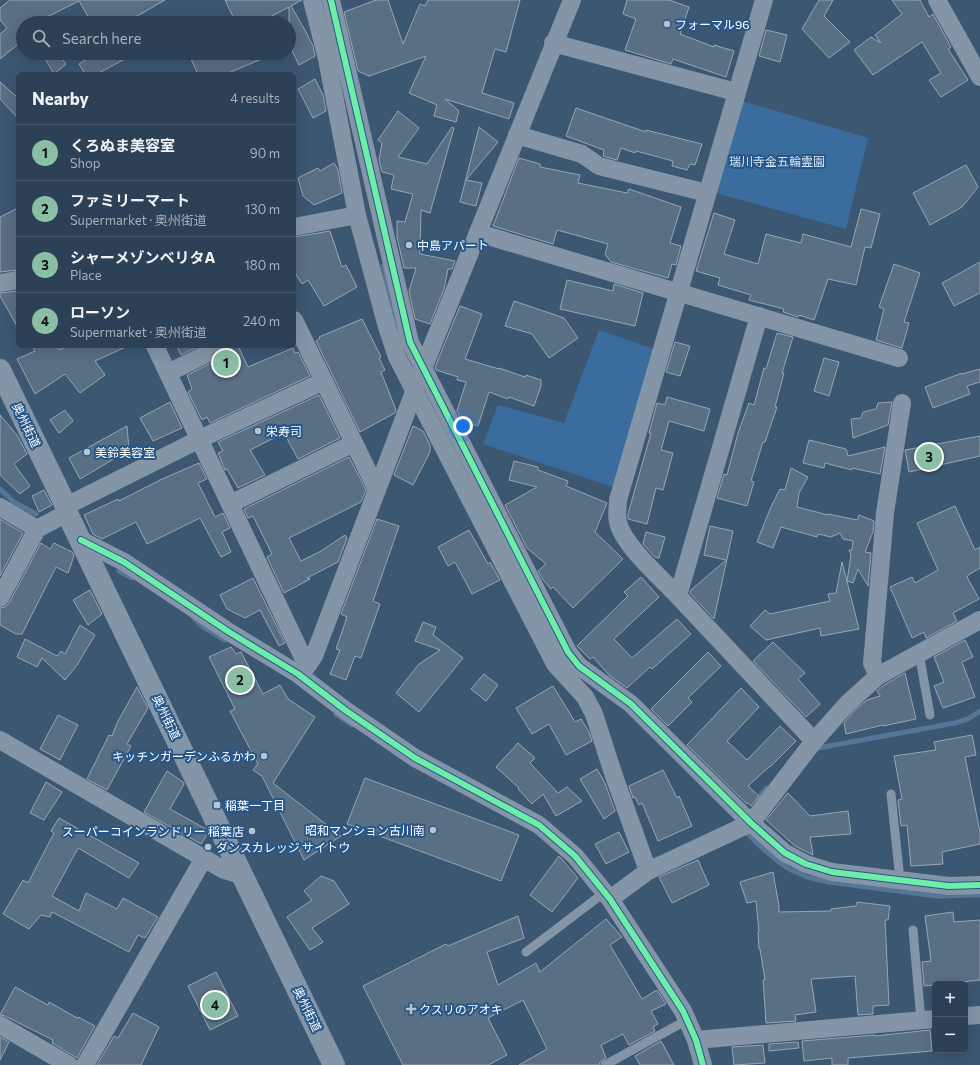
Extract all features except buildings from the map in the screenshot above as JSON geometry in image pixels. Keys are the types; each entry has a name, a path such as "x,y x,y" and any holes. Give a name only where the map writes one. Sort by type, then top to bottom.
{"street":[{"path":"312,0 327,59 357,215 387,327 397,357 419,379 568,652 579,666 631,704 745,826 785,854 806,864 832,872 949,886 980,885"},
{"path":"331,0 410,342 416,354 419,379 555,664 585,696 594,714 613,774 648,871"},
{"path":"302,670 314,656 419,379 553,43 572,0"},
{"path":"764,0 618,500 617,521 622,533 632,547 814,741"},
{"path":"937,0 980,77"},
{"path":"553,43 736,92"},
{"path":"517,135 582,154 599,166 707,193"},
{"path":"296,227 357,215"},
{"path":"478,233 899,358"},
{"path":"0,284 16,280"},
{"path":"678,596 759,316"},
{"path":"296,324 377,490"},
{"path":"157,348 230,504 302,670"},
{"path":"168,373 218,348"},
{"name":"奥州街道","path":"0,370 334,1065"},
{"path":"0,598 37,529 67,510 200,440 324,381"},
{"path":"878,676 872,663 885,513 902,403"},
{"path":"230,504 354,442"},
{"path":"0,506 37,529"},
{"path":"81,540 124,562 229,632 302,670 345,710 415,758 539,825 576,856 608,896 683,1011 696,1040 703,1065"},
{"path":"608,896 648,871 745,826 814,741 848,703 878,676 980,620"},
{"path":"0,740 224,870 244,876"},
{"path":"85,1065 204,858"},
{"path":"968,1016 980,1015"},
{"path":"696,1040 928,1020"},
{"path":"0,1025 69,1065"}],"lane":[{"path":"920,653 930,715"},
{"path":"891,794 900,880"},
{"path":"526,952 608,896"},
{"path":"913,930 928,1020"},
{"path":"605,1065 687,1020"}],"green space":[{"name":"瑞川寺金五輪霊園","path":"742,101 868,138 846,229 716,193"},
{"path":"599,330 657,350 616,488 483,444 498,405 564,423"}],"waterway":[{"path":"321,0 326,16"},
{"path":"383,266 401,340"},
{"path":"0,489 14,502 36,514"},
{"path":"119,571 132,578"},
{"path":"194,618 203,627 225,640"},
{"path":"818,748 955,723 968,719 980,711"},
{"path":"336,714 352,725"},
{"path":"758,798 767,788"},
{"path":"744,830 779,862 789,869 807,877 829,882 936,896 980,895"}],"cycle path":[{"path":"331,0 410,342 568,652 579,666 631,704 751,823 785,853 806,864 832,872 949,886 980,885"},
{"path":"81,540 124,562 229,632 298,674 345,710 415,758 539,825 575,856 610,899 683,1011 696,1040 703,1065"}],"place":[{"name":"フォーマル96","path":"667,24"},
{"name":"中島アパート","path":"409,245"},
{"name":"くろぬま美容室","path":"226,363"},
{"name":"栄寿司","path":"258,431"},
{"name":"美鈴美容室","path":"87,452"},
{"name":"シャーメゾンベリタA","path":"929,457"},
{"name":"ファミリーマート","path":"240,680"},
{"name":"キッチンガーデンふるかわ","path":"264,756"},
{"name":"稲葉一丁目","path":"217,805"},
{"name":"昭和マンション古川南","path":"433,830"},
{"name":"スーパーコインランドリー 稲葉店","path":"252,831"},
{"name":"ダンスカレッジ サイトウ","path":"208,847"},
{"name":"ローソン","path":"215,1005"},
{"name":"クスリのアオキ","path":"411,1009"}]}
